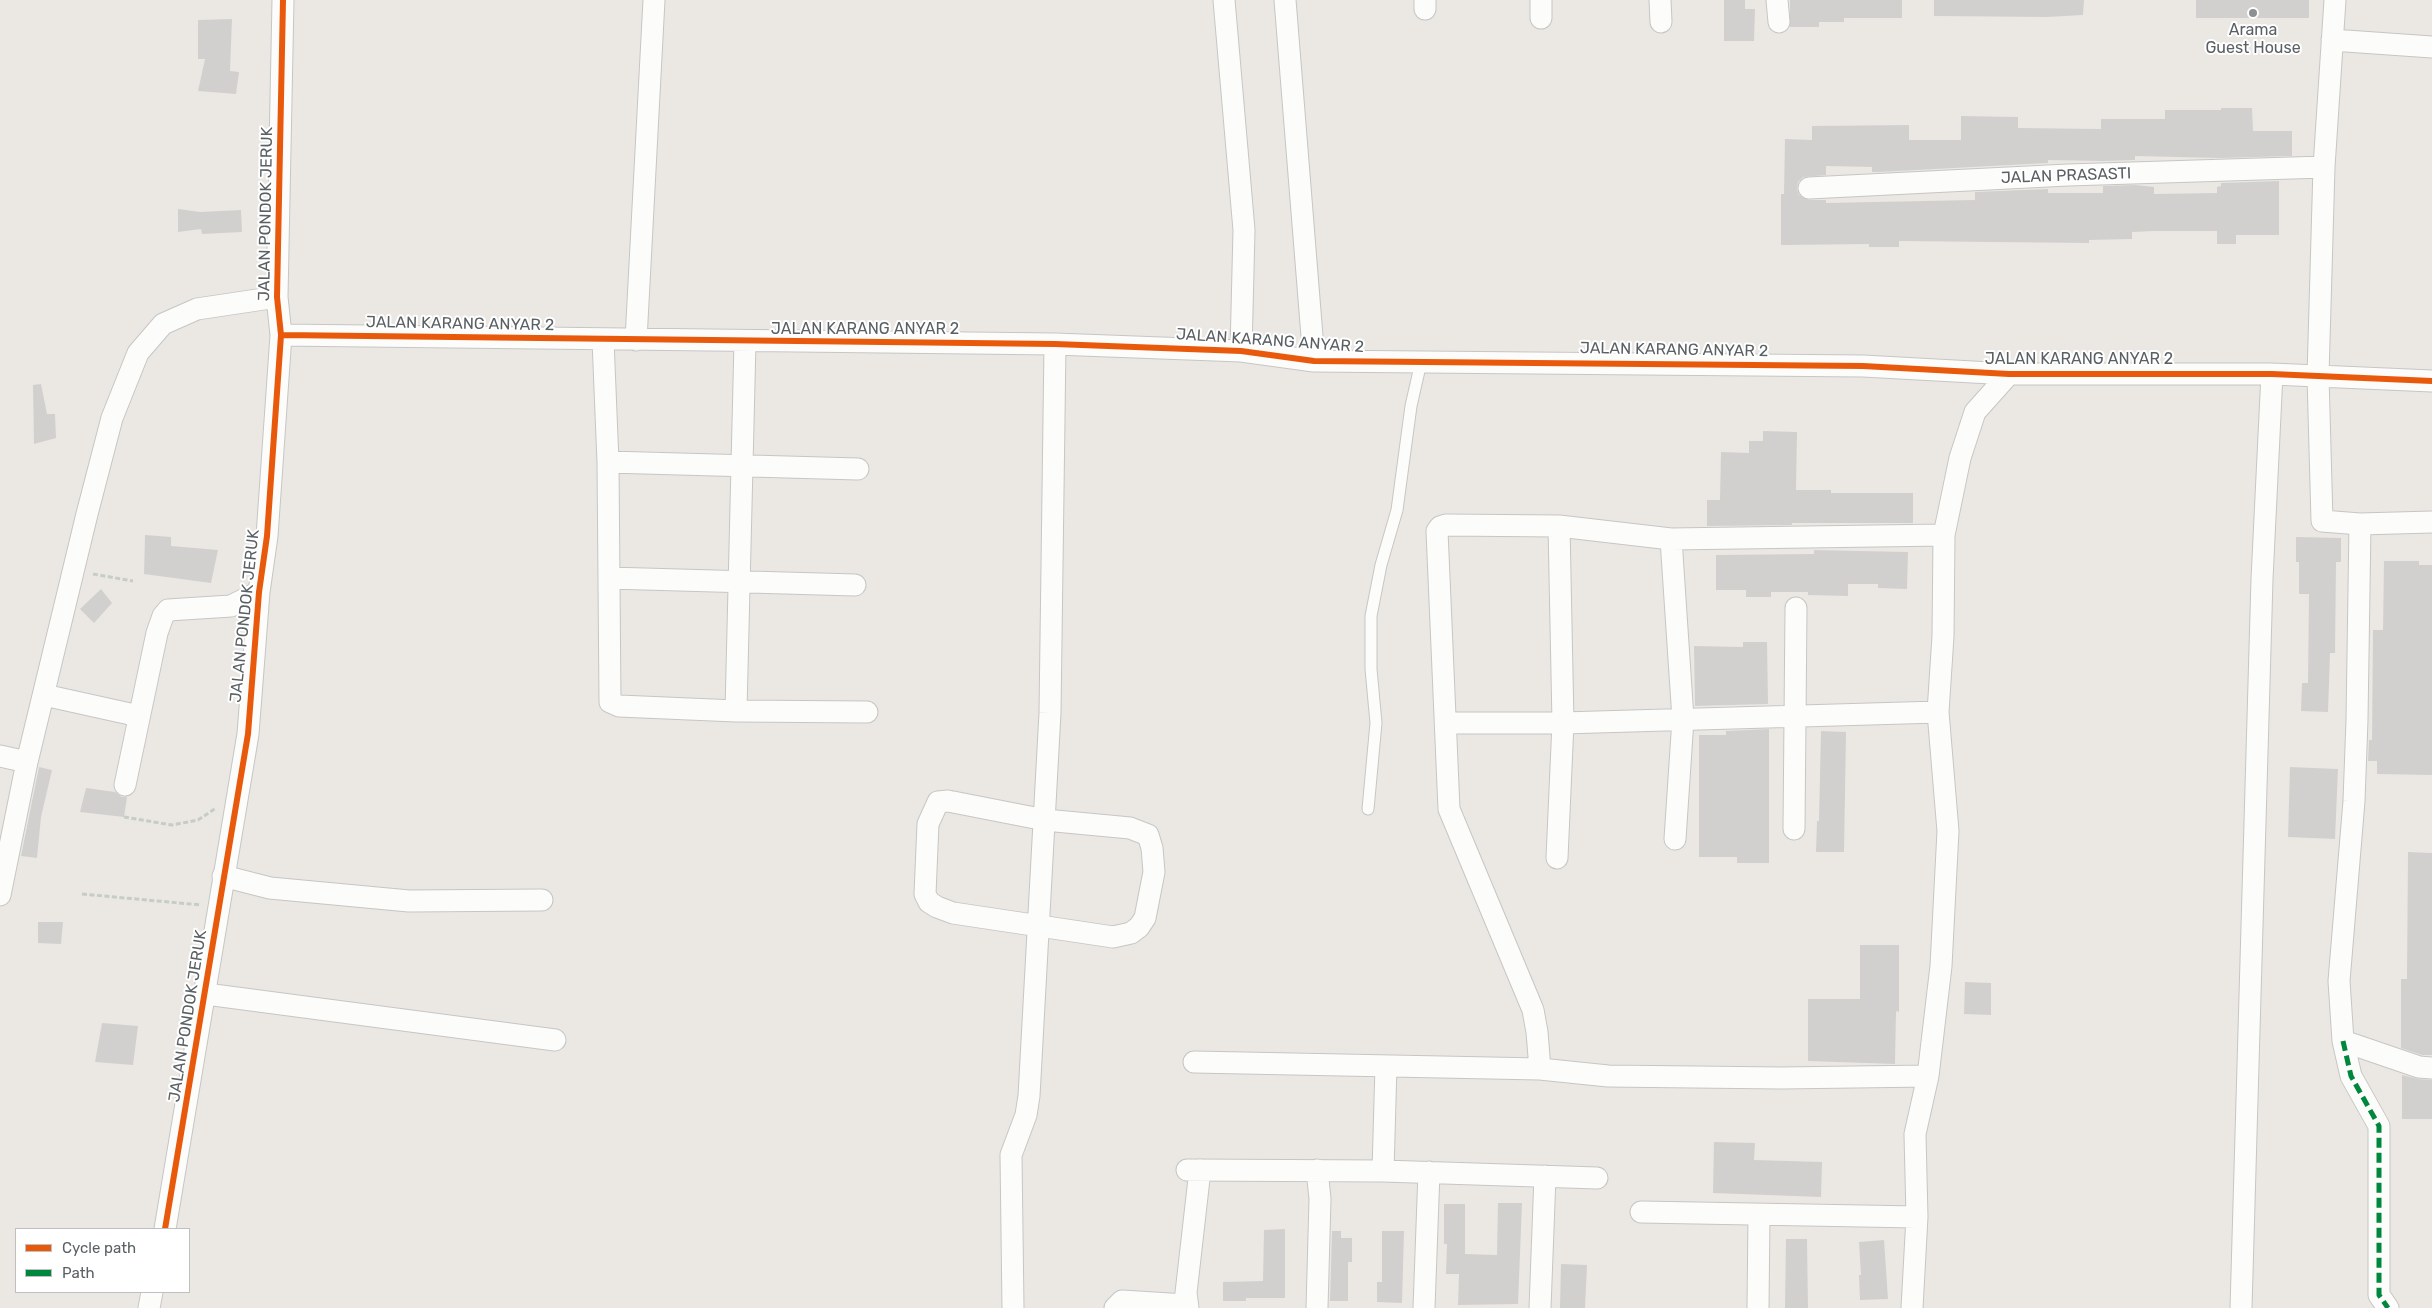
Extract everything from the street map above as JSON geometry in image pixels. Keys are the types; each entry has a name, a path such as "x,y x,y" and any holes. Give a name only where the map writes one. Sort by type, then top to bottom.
{"street":[{"name":"JALAN PONDOK JERUK","path":"165,1228 206,994 223,876 248,734 259,592 267,536 281,335 277,297 283,0"},
{"path":"636,340 654,0"},
{"path":"1224,0 1244,230 1241,351"},
{"path":"1285,0 1314,361"},
{"path":"1660,0 1661,22"},
{"path":"1777,0 1779,22"},
{"path":"2335,0 2324,167 2318,376 2322,521 2360,524 2432,522"},
{"path":"2332,40 2432,46"},
{"name":"JALAN PRASASTI","path":"1809,188 2068,175 2324,167"},
{"path":"0,895 27,762 73,571 112,418 138,353 163,324 196,309 277,297"},
{"name":"JALAN KARANG ANYAR 2","path":"281,335 745,342 1055,344 1241,351 1314,361 1863,366 2008,374 2272,374 2318,376"},
{"path":"603,340 608,462 610,702 620,706 736,711 868,712"},
{"path":"736,711 745,342"},
{"path":"1012,1308 1011,1155 1026,1114 1029,1096 1050,713 1055,344"},
{"path":"1912,1308 1917,1216 1915,1134 1928,1076 1941,966 1948,831 1938,712 1943,636 1944,535 1960,458 1975,412 2008,374"},
{"path":"2241,1308 2262,579 2272,374"},
{"path":"2318,376 2432,381"},
{"path":"608,462 858,469"},
{"path":"2360,524 2357,729 2339,981 2342,1041 2351,1076 2379,1126 2383,1304"},
{"path":"1540,1069 1533,1010 1450,809 1436,531 1446,525 1559,526 1671,539 1944,535"},
{"path":"1558,858 1563,723 1559,526"},
{"path":"1671,539 1683,719 1674,839"},
{"path":"610,578 854,584"},
{"path":"125,785 157,633 163,616 168,610 232,606 259,592"},
{"path":"1794,829 1796,608"},
{"path":"44,695 139,716"},
{"path":"1446,723 1563,723 1938,712"},
{"path":"0,756 27,762"},
{"path":"948,801 1045,820 1130,828 1148,835 1152,848 1154,872 1145,918 1139,927 1131,932 1113,937 953,913 929,902 925,894 928,824 938,802 948,801"},
{"path":"223,876 270,888 409,901 542,900"},
{"path":"206,994 555,1040"},
{"path":"2342,1041 2420,1067 2432,1068"},
{"path":"1194,1062 1540,1069 1636,1076 1781,1078 1928,1076"},
{"path":"1383,1171 1386,1066"},
{"path":"1115,1308 1122,1301 1187,1306 1193,1170 1383,1171 1597,1178"},
{"path":"1317,1170 1320,1199 1317,1308"},
{"path":"1424,1308 1429,1172"},
{"path":"1540,1308 1545,1176"},
{"path":"1640,1212 1917,1216"},
{"path":"1758,1308 1759,1215"},
{"path":"148,1308 152,1293"}],"lane":[{"path":"1368,809 1376,723 1371,669 1371,616 1381,565 1397,510 1411,406 1421,362"}],"path":[{"path":"73,571 133,581"},
{"path":"124,817 172,825 198,820 237,794"},
{"path":"82,894 219,907"}],"building":[{"path":"1724,0 1745,0 1745,9 1755,9 1754,41 1724,41"},
{"path":"1790,0 1902,0 1902,18 1844,18 1844,22 1819,22 1819,27 1790,27"},
{"path":"1934,0 2084,0 2083,15 2047,17 1934,16"},
{"name":"Arama Guest House","path":"2196,0 2309,0 2309,18 2196,18"},
{"path":"232,19 230,71 239,72 236,94 198,91 205,59 198,59 198,20"},
{"path":"2221,108 2252,108 2253,131 2292,131 2292,156 2221,158 2135,156 2135,160 2048,160 2048,163 1879,172 1872,172 1872,167 1826,166 1826,175 1803,177 1798,182 1797,189 1799,195 1809,200 1826,200 1826,203 1975,200 1975,192 2048,189 2048,193 2103,193 2103,186 2135,185 2154,187 2154,194 2217,193 2217,187 2221,186 2221,183 2279,181 2279,235 2236,235 2236,244 2217,244 2217,231 2154,231 2132,232 2132,239 2089,240 2089,243 1899,241 1899,247 1869,247 1869,244 1781,245 1781,194 1784,194 1785,139 1812,140 1812,126 1909,125 1909,140 1961,140 1961,116 2018,117 2018,128 2101,129 2101,119 2165,119 2165,110 2221,110"},
{"path":"178,209 200,212 241,210 242,232 202,234 201,229 178,232"},
{"path":"41,384 47,414 55,414 56,438 34,444 33,385"},
{"path":"1763,431 1797,432 1796,490 1831,490 1831,493 1913,493 1913,523 1792,523 1792,525 1707,526 1707,500 1720,500 1721,452 1749,453 1749,441 1763,441"},
{"path":"145,535 171,537 171,546 218,550 211,583 144,574"},
{"path":"2296,537 2341,538 2341,562 2336,562 2335,653 2330,653 2328,712 2301,711 2302,683 2308,683 2309,594 2299,594 2299,562 2296,562"},
{"path":"1814,550 1908,552 1907,589 1878,588 1878,584 1848,584 1848,596 1808,595 1808,592 1771,592 1771,597 1746,597 1746,590 1716,590 1716,555 1814,554"},
{"path":"2384,561 2419,561 2419,565 2432,565 2432,775 2377,774 2377,761 2368,761 2369,740 2372,740 2373,630 2383,630"},
{"path":"101,589 112,603 94,623 80,609"},
{"path":"1743,642 1767,642 1768,704 1695,706 1694,646 1743,647"},
{"path":"1769,729 1769,863 1737,863 1737,857 1699,857 1699,735 1726,735 1726,731"},
{"path":"1821,731 1846,732 1844,852 1816,852 1817,821 1819,821"},
{"path":"39,767 52,770 41,817 37,858 21,856"},
{"path":"2290,767 2338,769 2335,839 2288,837"},
{"path":"86,788 115,792 122,797 127,797 124,817 80,812"},
{"path":"2408,852 2432,853 2432,1055 2422,1055 2401,1048 2401,979 2407,979"},
{"path":"38,922 63,922 61,944 38,943"},
{"path":"1860,945 1899,945 1899,1012 1896,1011 1895,1064 1808,1061 1808,999 1860,999"},
{"path":"1965,982 1991,983 1991,1015 1964,1014"},
{"path":"102,1023 138,1026 133,1065 95,1062"},
{"path":"2402,1075 2432,1080 2432,1119 2402,1119"},
{"path":"1714,1142 1755,1143 1754,1160 1822,1162 1821,1197 1713,1193"},
{"path":"1498,1203 1522,1203 1518,1304 1458,1305 1459,1274 1446,1274 1447,1244 1444,1244 1444,1204 1465,1204 1465,1254 1497,1255"},
{"path":"1285,1229 1285,1298 1246,1298 1246,1301 1223,1301 1223,1282 1263,1281 1264,1230"},
{"path":"1332,1231 1341,1231 1341,1238 1352,1238 1352,1262 1348,1262 1348,1301 1330,1301"},
{"path":"1382,1231 1404,1231 1402,1303 1377,1302 1377,1282 1382,1282"},
{"path":"1786,1239 1807,1239 1808,1308 1785,1308"},
{"path":"1884,1240 1888,1299 1860,1300 1859,1242"},
{"path":"1561,1264 1587,1265 1585,1308 1560,1308"}],"marked path":[{"path":"2343,1041 2351,1076 2379,1126 2379,1295 2388,1308"}],"cycle path":[{"path":"165,1228 248,734 259,592 267,536 281,335 277,297 283,0"},
{"path":"281,335 1055,344 1241,351 1314,361 1863,366 2009,374 2272,374 2432,381"}],"place":[{"name":"Arama Guest House","path":"2253,13"}]}
